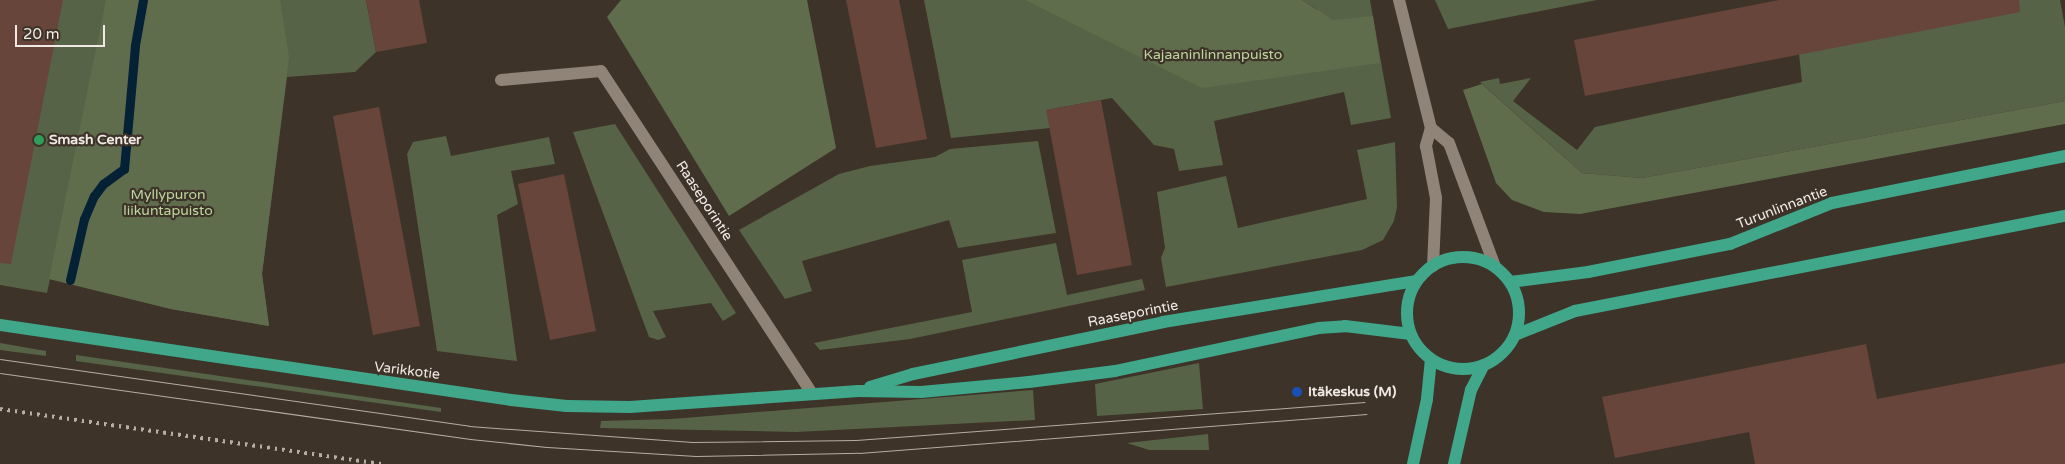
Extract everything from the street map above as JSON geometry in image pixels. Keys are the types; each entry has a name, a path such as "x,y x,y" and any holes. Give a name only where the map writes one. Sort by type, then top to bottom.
{"main road":[{"name":"Turunlinnantie","path":"1510,282 1588,272 1730,244 1832,203 2065,156"},
{"path":"1515,335 1576,311 2065,216"},
{"path":"1464,257 1495,267 1510,282 1519,314 1515,335 1502,353 1484,365 1451,368 1432,359 1411,334 1408,301 1417,281 1433,266 1464,257"},
{"name":"Raaseporintie","path":"858,391 914,374 1163,322 1417,281"},
{"name":"Varikkotie","path":"0,325 360,380 568,406 630,407 812,394"},
{"name":"Raaseporintie","path":"812,394 858,391 921,392 1115,371 1319,328 1345,326 1411,334"},
{"path":"1412,464 1427,398 1432,359"},
{"path":"1454,464 1471,390 1484,365"}],"street":[{"path":"1399,0 1431,128 1426,146 1436,198 1433,266"},
{"name":"Raaseporintie","path":"501,80 601,71 812,394"},
{"path":"1431,128 1449,143 1495,267"}],"green space":[{"name":"Myllypuron liikuntapuisto","path":"0,0 366,0 376,52 355,72 287,77 262,274 269,326 171,309 50,279 47,293 0,285"},
{"name":"Myllypuron liikuntapuisto","path":"106,0 280,0 289,57 262,274 269,326 171,309 49,279"},
{"path":"621,0 807,0 836,148 729,216 607,17"},
{"path":"924,0 1162,0 1318,10 1302,0 1370,0 1391,118 1351,125 1344,92 1214,121 1223,165 1179,171 1174,149 1154,145 1112,98 1047,110 1050,128 951,138"},
{"name":"Kajaaninlinnanpuisto","path":"1025,0 1302,0 1333,20 1373,16 1380,63 1202,88"},
{"path":"1435,0 1597,0 1448,29"},
{"path":"1995,0 2060,0 2065,27 2065,101 1642,178 1582,173 1480,82 1499,78 1500,84 1531,78 1513,101 1577,150 1595,127 1802,82 1799,54"},
{"path":"1482,84 1582,173 1642,178 2065,101 2065,124 1580,214 1544,212 1512,200 1496,183 1463,90"},
{"path":"615,124 736,313 723,321 711,303 653,311 666,337 658,340 649,337 573,132"},
{"path":"446,136 451,156 549,137 555,164 511,171 518,204 497,215 517,361 437,351 407,154 413,142"},
{"path":"1038,141 1056,233 958,248 949,220 802,261 812,291 785,299 739,230 839,174 870,166 935,157 950,149"},
{"path":"1395,142 1397,207 1394,221 1383,240 1362,250 1166,287 1161,258 1165,248 1157,192 1226,176 1238,228 1367,199 1357,150"},
{"path":"1056,243 1067,295 1142,279 1145,290 910,339 820,350 814,343 972,312 962,260"},
{"path":"0,343 46,351 46,356 0,350"},
{"path":"76,355 441,408 441,412 76,361"},
{"path":"1199,363 1203,409 1097,416 1095,384"},
{"path":"1033,390 1035,420 796,432 600,428 601,421 672,419"},
{"path":"1208,434 1209,450 1149,450 1127,443"}],"building":[{"path":"0,0 63,0 11,264 0,263"},
{"path":"366,0 419,0 427,43 376,52"},
{"path":"846,0 899,0 927,139 876,148"},
{"path":"1779,0 2019,0 2020,12 1585,96 1574,40"},
{"path":"1101,100 1132,265 1077,275 1046,110"},
{"path":"379,107 420,326 373,335 333,116"},
{"path":"564,174 596,331 550,340 518,184"},
{"path":"1866,344 1877,399 2065,363 2065,464 1755,464 1749,432 1615,458 1602,397"}],"waterway":[{"path":"70,280 84,219 94,196 103,184 124,169 135,45 143,0"}],"tram line":[{"path":"0,359 469,426 692,442 856,440 1365,402"},
{"path":"0,373 470,439 547,447 696,456 859,453 1367,414"}],"railway":[{"path":"0,409 381,464"}],"place":[{"name":"Smash Center","path":"39,140"},
{"name":"Itäkeskus (M)","path":"1297,392"}]}
